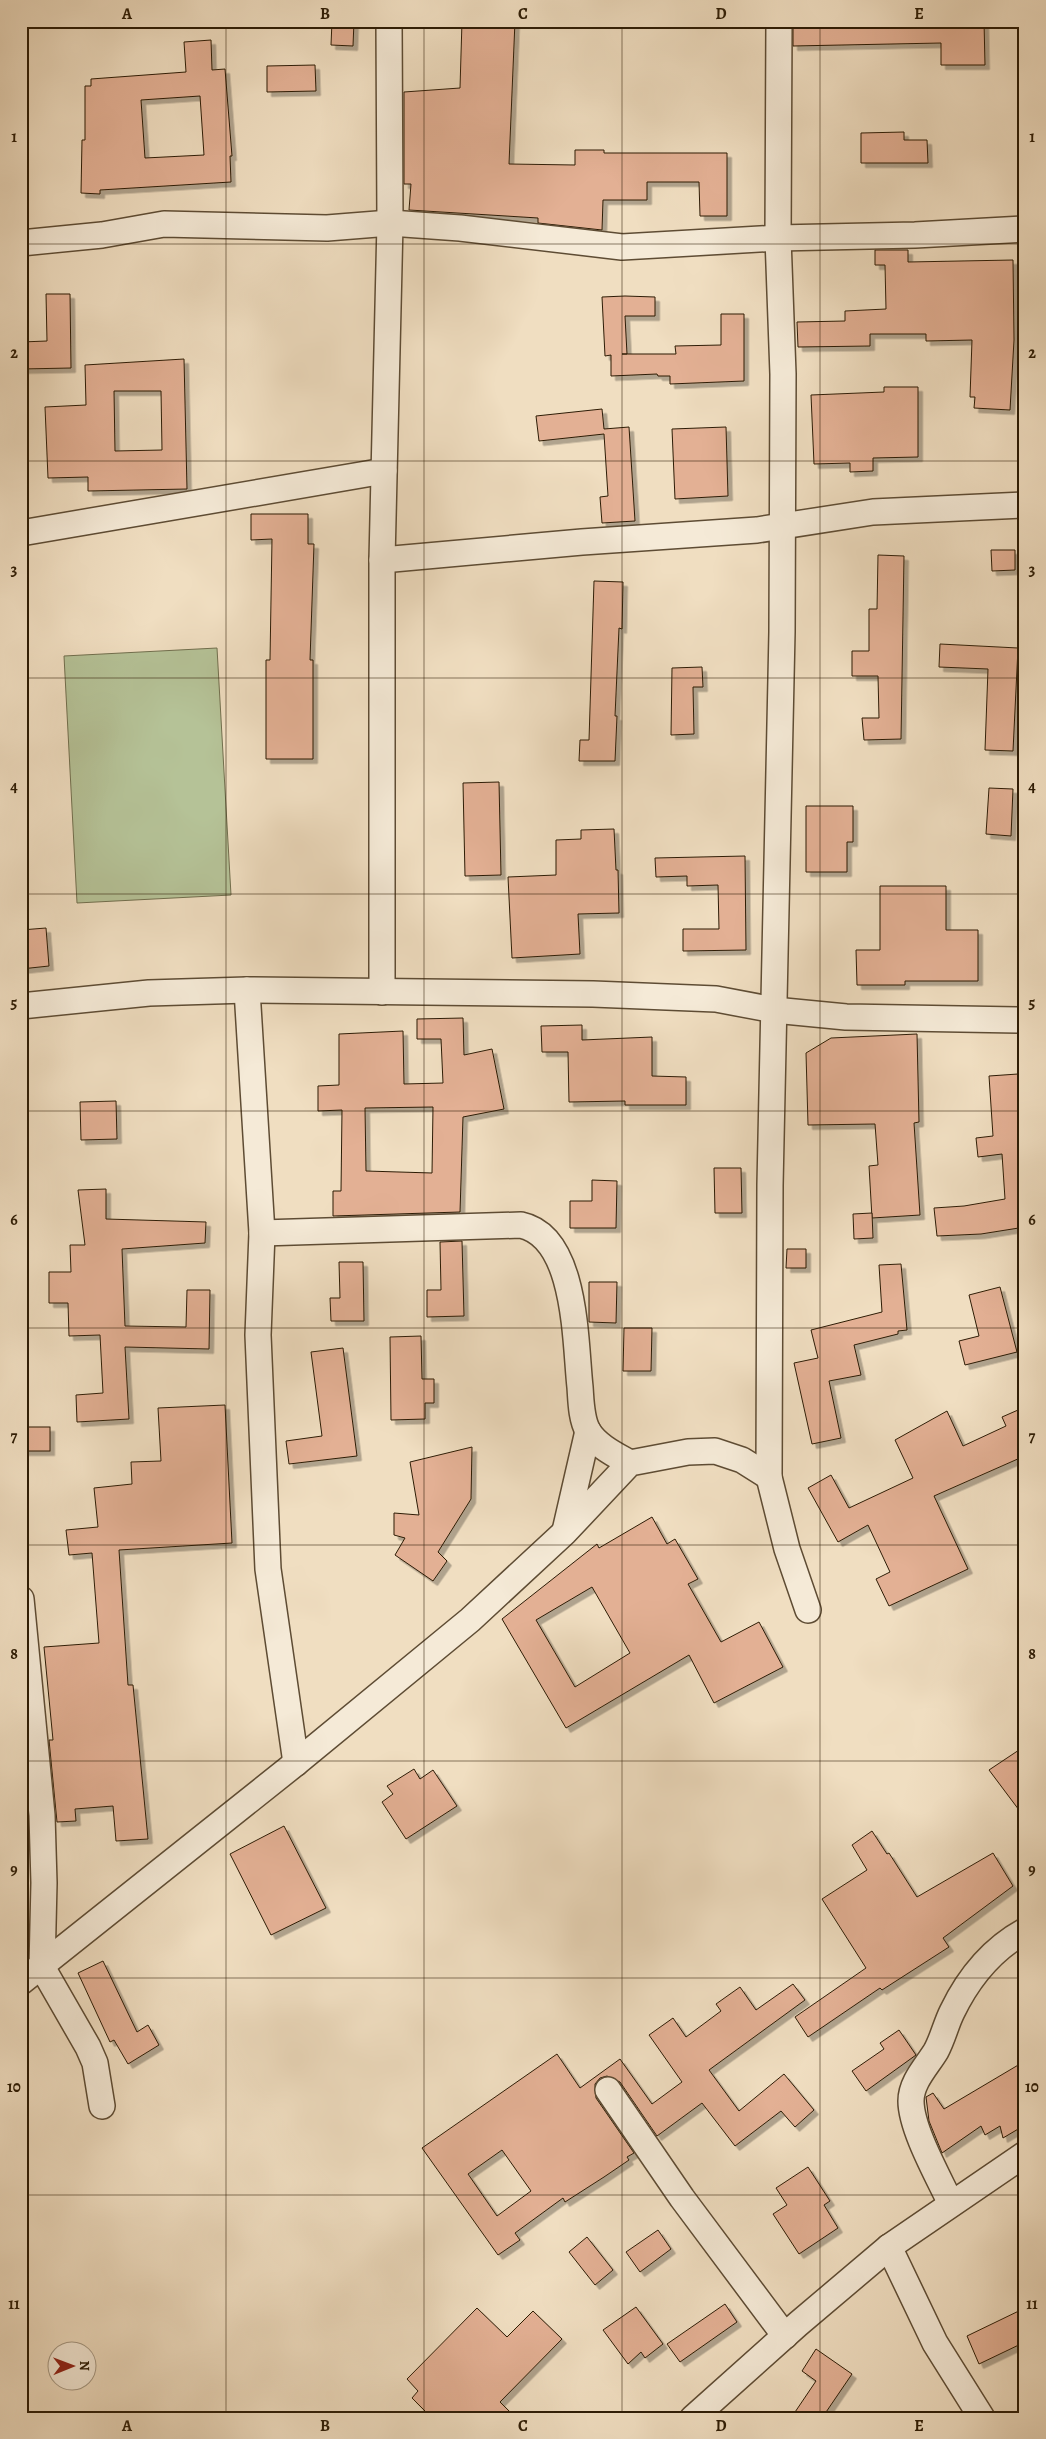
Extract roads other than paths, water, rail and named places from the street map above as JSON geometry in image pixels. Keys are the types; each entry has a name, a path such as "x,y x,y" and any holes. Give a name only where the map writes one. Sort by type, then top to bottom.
{"street":[{"path":"382,992 382,560 390,223 389,21"},
{"path":"779,21 778,238 783,374 782,526 770,1185 769,1477 787,1548 808,1610"},
{"path":"21,243 102,235 164,224 327,228 390,223 460,228 622,247 778,238 915,235 1025,229"},
{"path":"21,533 384,471"},
{"path":"382,560 782,526 873,512 1025,505"},
{"path":"21,1006 149,993 247,990 668,997 716,999 774,1010 846,1017 1025,1020"},
{"path":"247,990 262,1233 258,1335 268,1569 296,1763"},
{"path":"262,1233 521,1225 530,1227 546,1239 566,1278 572,1308 581,1398 588,1431 565,1532"},
{"path":"588,1431 598,1442 630,1464"},
{"path":"21,1982 296,1763 470,1620 565,1532 630,1464 688,1452 714,1451 742,1460 769,1477"},
{"path":"21,1599 42,1815 44,1883 42,1967 88,2047 95,2063 102,2106"},
{"path":"950,2204 922,2143 913,2116 911,2100 914,2086 938,2048 952,2013 969,1982 989,1958 1013,1937 1025,1931"},
{"path":"608,2090 682,2198 785,2336"},
{"path":"694,2418 785,2336 890,2247 1025,2154"},
{"path":"890,2247 935,2344 982,2418"}]}
